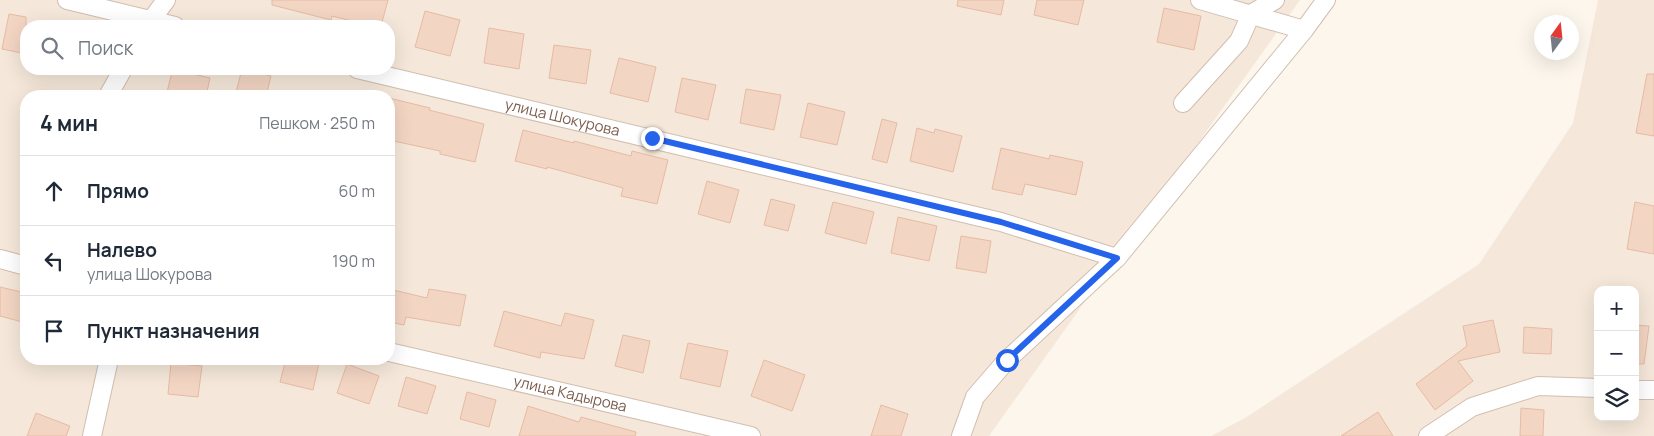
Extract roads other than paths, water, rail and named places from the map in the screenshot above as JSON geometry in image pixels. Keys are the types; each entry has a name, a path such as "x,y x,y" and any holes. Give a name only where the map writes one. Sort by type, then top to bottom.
{"street":[{"path":"67,0 138,20"},
{"path":"151,20 166,0"},
{"path":"1200,0 1304,30"},
{"path":"1183,103 1240,41 1251,14 1275,0"},
{"path":"961,436 975,397 1000,367 1117,258 1304,30 1326,0"},
{"path":"112,90 120,75"},
{"name":"улица Шокурова","path":"382,75 1001,222 1117,258"},
{"path":"0,259 20,264"},
{"name":"улица Кадырова","path":"395,353 751,436"},
{"path":"92,436 107,365"},
{"path":"1428,436 1472,406 1538,386 1594,388"},
{"path":"1639,390 1654,390"}]}
